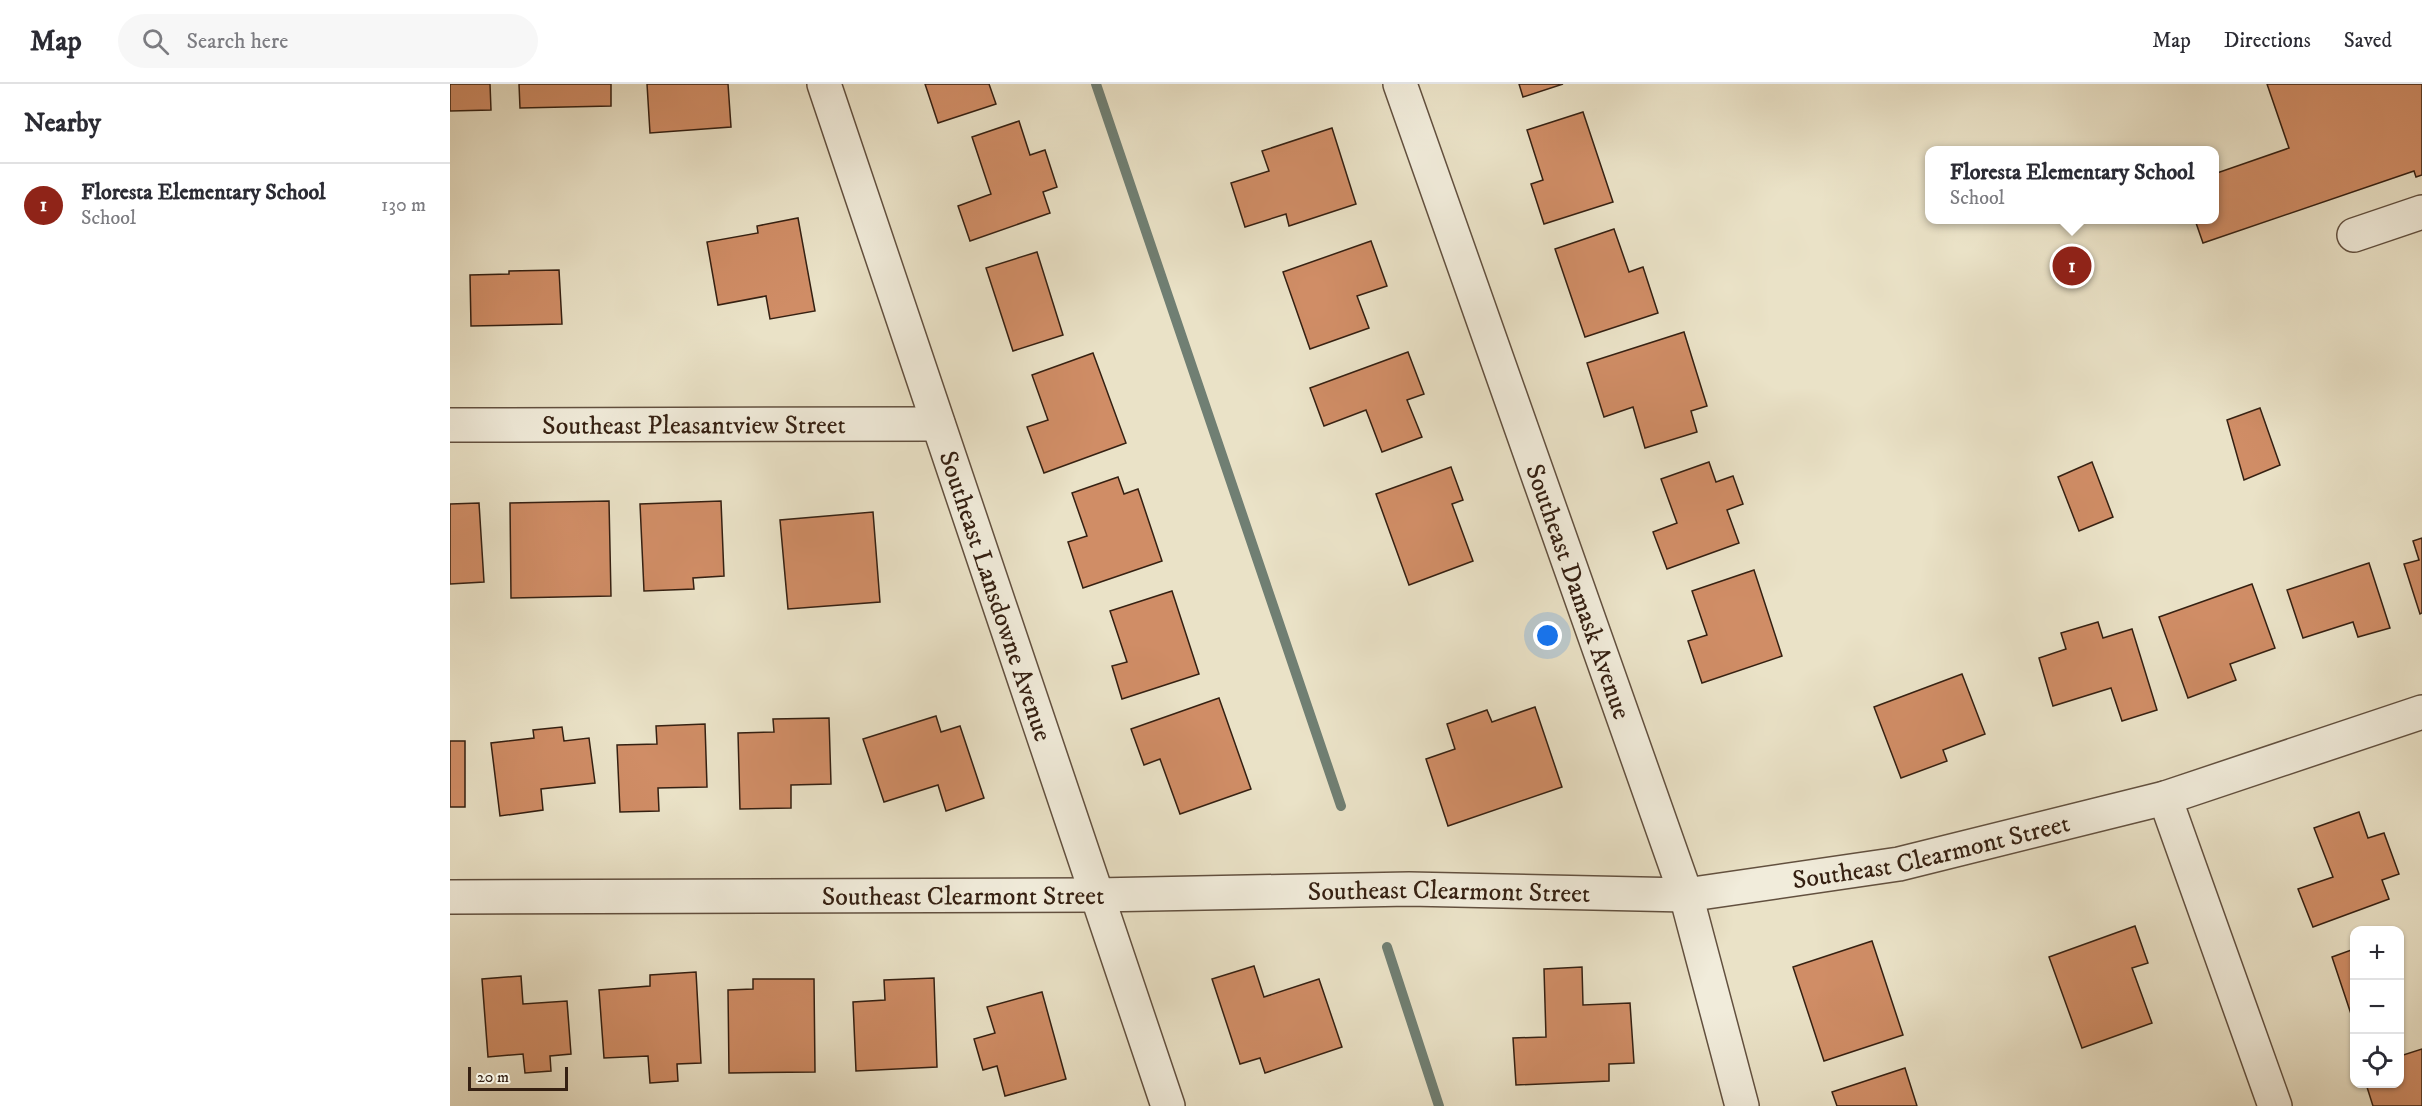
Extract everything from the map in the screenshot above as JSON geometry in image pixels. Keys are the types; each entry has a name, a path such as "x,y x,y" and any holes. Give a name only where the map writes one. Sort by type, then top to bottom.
{"street":[{"name":"Southeast Lansdowne Avenue","path":"824,84 1168,1106"},
{"name":"Southeast Damask Avenue","path":"1400,84 1686,895 1742,1106"},
{"path":"2355,235 2422,212"},
{"name":"Southeast Pleasantview Street","path":"450,425 938,424"},
{"name":"Southeast Clearmont Street","path":"450,897 1096,895 1408,889 1686,895 1899,864 2165,798 2422,712"},
{"path":"2165,798 2275,1106"}],"building":[{"path":"450,84 490,84 491,110 450,111"},
{"path":"519,84 611,84 611,106 520,108"},
{"path":"647,84 728,84 731,127 650,133"},
{"path":"925,84 989,84 996,104 938,123"},
{"path":"1519,84 1563,84 1523,97"},
{"path":"2267,84 2422,84 2422,175 2416,177 2414,171 2203,243 2196,224 2219,224 2219,172 2289,148"},
{"path":"1583,112 1613,202 1544,224 1531,184 1543,180 1527,130"},
{"path":"1019,121 1030,155 1045,150 1057,187 1043,192 1050,213 970,241 958,206 991,194 972,137"},
{"path":"1332,128 1356,204 1289,226 1286,214 1245,227 1231,183 1269,171 1262,151"},
{"path":"798,218 815,311 770,319 766,296 718,305 707,242 758,233 757,226"},
{"path":"1614,229 1629,272 1643,267 1658,313 1585,337 1555,249"},
{"path":"1371,241 1387,286 1357,296 1369,328 1310,349 1283,272"},
{"path":"1037,252 1063,335 1013,351 986,268"},
{"path":"559,270 562,324 471,326 470,275 509,274 509,271"},
{"path":"1684,332 1707,406 1691,411 1697,432 1645,448 1633,407 1604,417 1587,363"},
{"path":"1408,352 1424,394 1407,400 1422,437 1382,452 1366,410 1324,426 1310,388"},
{"path":"1093,353 1126,443 1044,473 1027,427 1048,420 1032,375"},
{"path":"2260,408 2280,465 2244,480 2227,420"},
{"path":"1709,462 1716,482 1733,476 1743,504 1727,510 1739,543 1667,569 1653,532 1677,523 1661,479"},
{"path":"2092,462 2113,517 2079,531 2058,477"},
{"path":"1451,467 1463,500 1452,504 1473,561 1409,585 1376,494"},
{"path":"1118,477 1124,494 1138,489 1162,561 1083,588 1068,542 1087,536 1072,493"},
{"path":"609,501 611,596 511,598 510,503"},
{"path":"721,501 724,576 693,578 694,589 644,591 640,504"},
{"path":"479,503 484,582 450,584 450,504"},
{"path":"873,512 880,602 788,609 780,520"},
{"path":"2422,538 2422,613 2420,614 2404,564 2419,560 2413,541"},
{"path":"2369,563 2390,628 2358,637 2353,622 2303,638 2287,590"},
{"path":"1754,570 1782,656 1702,683 1688,641 1707,635 1692,591"},
{"path":"2252,584 2275,648 2230,664 2236,680 2188,698 2159,617"},
{"path":"1172,591 1199,674 1122,699 1112,666 1127,662 1110,611"},
{"path":"2098,622 2103,638 2132,629 2157,710 2122,721 2111,688 2053,706 2039,658 2066,649 2061,633"},
{"path":"1962,674 1985,734 1943,750 1947,761 1901,778 1874,707"},
{"path":"1219,698 1251,789 1180,814 1160,759 1144,765 1131,729"},
{"path":"1535,707 1562,787 1448,826 1426,759 1455,749 1447,724 1487,710 1492,722"},
{"path":"936,716 941,732 960,726 984,798 946,811 938,785 884,802 863,739"},
{"path":"829,718 831,784 791,785 791,808 740,809 738,733 774,732 773,719"},
{"path":"705,724 707,787 658,788 659,811 620,812 617,745 657,744 656,726"},
{"path":"562,727 564,741 589,738 595,783 541,789 543,810 500,816 491,743 534,738 533,730"},
{"path":"450,741 465,741 465,807 450,807"},
{"path":"2359,812 2368,838 2384,833 2399,874 2382,880 2389,899 2313,927 2298,889 2333,877 2314,828"},
{"path":"2135,926 2148,963 2132,968 2152,1023 2082,1048 2049,957"},
{"path":"1872,941 1903,1035 1824,1061 1793,967"},
{"path":"2350,950 2350,1011 2332,957"},
{"path":"1254,966 1264,997 1319,979 1342,1047 1265,1073 1260,1058 1240,1064 1212,979"},
{"path":"1582,967 1583,1005 1630,1003 1634,1063 1609,1064 1609,1081 1516,1085 1513,1038 1546,1037 1544,969"},
{"path":"696,972 701,1063 677,1064 678,1081 650,1083 648,1056 604,1058 599,990 650,986 650,975"},
{"path":"521,976 523,1004 567,1001 571,1054 550,1056 551,1071 525,1073 523,1054 488,1057 482,979"},
{"path":"934,978 937,1067 856,1071 853,1002 885,1000 884,980"},
{"path":"753,979 814,979 815,1072 729,1073 728,990 753,989"},
{"path":"1042,992 1066,1079 1005,1096 997,1066 983,1070 974,1039 995,1033 987,1007"},
{"path":"2422,1049 2422,1106 2373,1106 2367,1088 2404,1088 2404,1055"},
{"path":"1905,1068 1917,1106 1837,1106 1832,1092"}],"waterway":[{"path":"1096,84 1341,806"},
{"path":"1387,947 1439,1106"}],"place":[{"name":"Floresta Elementary School","path":"2072,266"}]}
